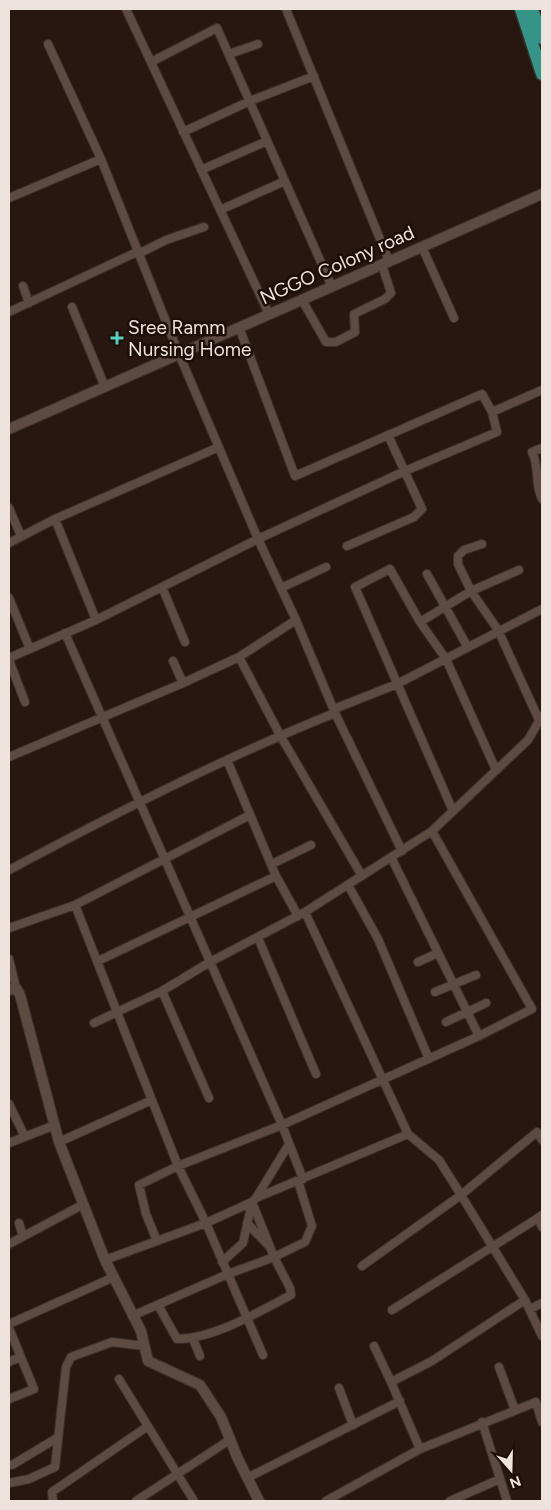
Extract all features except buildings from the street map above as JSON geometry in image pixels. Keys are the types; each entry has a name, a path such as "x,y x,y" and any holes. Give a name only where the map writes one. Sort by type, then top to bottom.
{"highway":[{"path":"521,9 542,74"},
{"path":"532,9 542,38"}],"street":[{"path":"286,9 314,76 385,263 391,293 385,299 354,314 355,332 336,342 326,342 302,300"},
{"path":"130,10 183,132 269,314"},
{"path":"151,62 217,28 332,287"},
{"path":"48,44 101,159 140,252 179,354 258,540 296,620 334,711 402,851"},
{"path":"228,54 258,44"},
{"path":"183,132 250,101 314,76"},
{"path":"201,170 267,141"},
{"path":"9,198 101,159"},
{"path":"220,210 285,181"},
{"name":"NGGO Colony road","path":"9,429 542,194"},
{"path":"9,312 166,240 204,227"},
{"path":"422,247 454,318"},
{"path":"23,286 29,303"},
{"path":"72,307 105,387"},
{"path":"25,702 9,659 96,620 258,540 405,471 497,432 492,412 482,394 296,476 239,327"},
{"path":"492,412 542,390"},
{"path":"347,546 414,517 422,509 388,436"},
{"path":"9,543 55,519 219,447"},
{"path":"542,448 532,452 537,462 536,483 542,499"},
{"path":"9,508 21,536"},
{"path":"55,519 96,620"},
{"path":"94,1023 162,991 210,962 302,914 402,851 432,831 528,740 540,718 498,630 471,591 458,564 458,556 464,550 482,544"},
{"path":"281,588 326,566"},
{"path":"453,812 355,587 390,569 420,622 446,659 496,770"},
{"path":"420,622 471,591 519,570"},
{"path":"427,574 467,646"},
{"path":"162,587 185,642"},
{"path":"9,598 30,648"},
{"path":"9,870 140,801 280,735 397,684 467,646 542,609"},
{"path":"9,757 184,683 239,657 296,620"},
{"path":"65,633 282,1125 300,1180 312,1226 305,1242 274,1257 228,1274 132,1316"},
{"path":"239,657 280,735 362,876"},
{"path":"174,661 184,683"},
{"path":"227,760 276,876 302,914 408,1134 439,1160 526,1300 542,1336"},
{"path":"9,928 75,905 250,816"},
{"path":"157,1241 146,1214 138,1185 178,1166 282,1125 479,1036 532,1009 432,831"},
{"path":"272,864 311,845"},
{"path":"391,857 479,1036"},
{"path":"98,961 276,876"},
{"path":"348,885 378,939 429,1059"},
{"path":"75,905 178,1166 206,1223 248,1318 262,1355"},
{"path":"258,938 316,1074"},
{"path":"418,962 438,953"},
{"path":"9,959 13,989 24,1008 59,1142 105,1260 141,1331 148,1361 200,1385 221,1417 259,1501"},
{"path":"435,992 476,975"},
{"path":"162,991 209,1098"},
{"path":"446,1022 486,1003"},
{"path":"59,1142 152,1100"},
{"path":"9,1104 25,1137"},
{"path":"9,1143 55,1125"},
{"path":"362,1266 461,1195 537,1132 542,1140"},
{"path":"105,1260 206,1223 254,1200 408,1134"},
{"path":"222,1262 243,1244 254,1200 289,1144"},
{"path":"158,1305 177,1339 193,1339 248,1318 291,1295 290,1288 274,1257 254,1200"},
{"path":"9,1244 82,1205"},
{"path":"392,1310 540,1217 542,1227"},
{"path":"19,1223 24,1236"},
{"path":"247,1223 271,1248"},
{"path":"9,1324 114,1277"},
{"path":"391,1382 432,1361 526,1300"},
{"path":"530,1309 542,1303"},
{"path":"9,1328 34,1389 9,1399"},
{"path":"193,1339 200,1356"},
{"path":"9,1483 28,1479 55,1467 66,1367 71,1357 112,1342 144,1346"},
{"path":"374,1346 420,1449"},
{"path":"9,1362 20,1357"},
{"path":"499,1367 515,1410"},
{"path":"119,1378 194,1501"},
{"path":"338,1388 353,1425"},
{"path":"247,1478 400,1401"},
{"path":"326,1501 420,1449 482,1422 536,1402 542,1422"},
{"path":"482,1422 507,1501"},
{"path":"52,1501 52,1492 148,1426"},
{"path":"12,1465 58,1438"},
{"path":"136,1501 230,1439"},
{"path":"450,1501 500,1479"}],"place":[{"name":"Sree Ramm Nursing Home","path":"117,338"}]}
